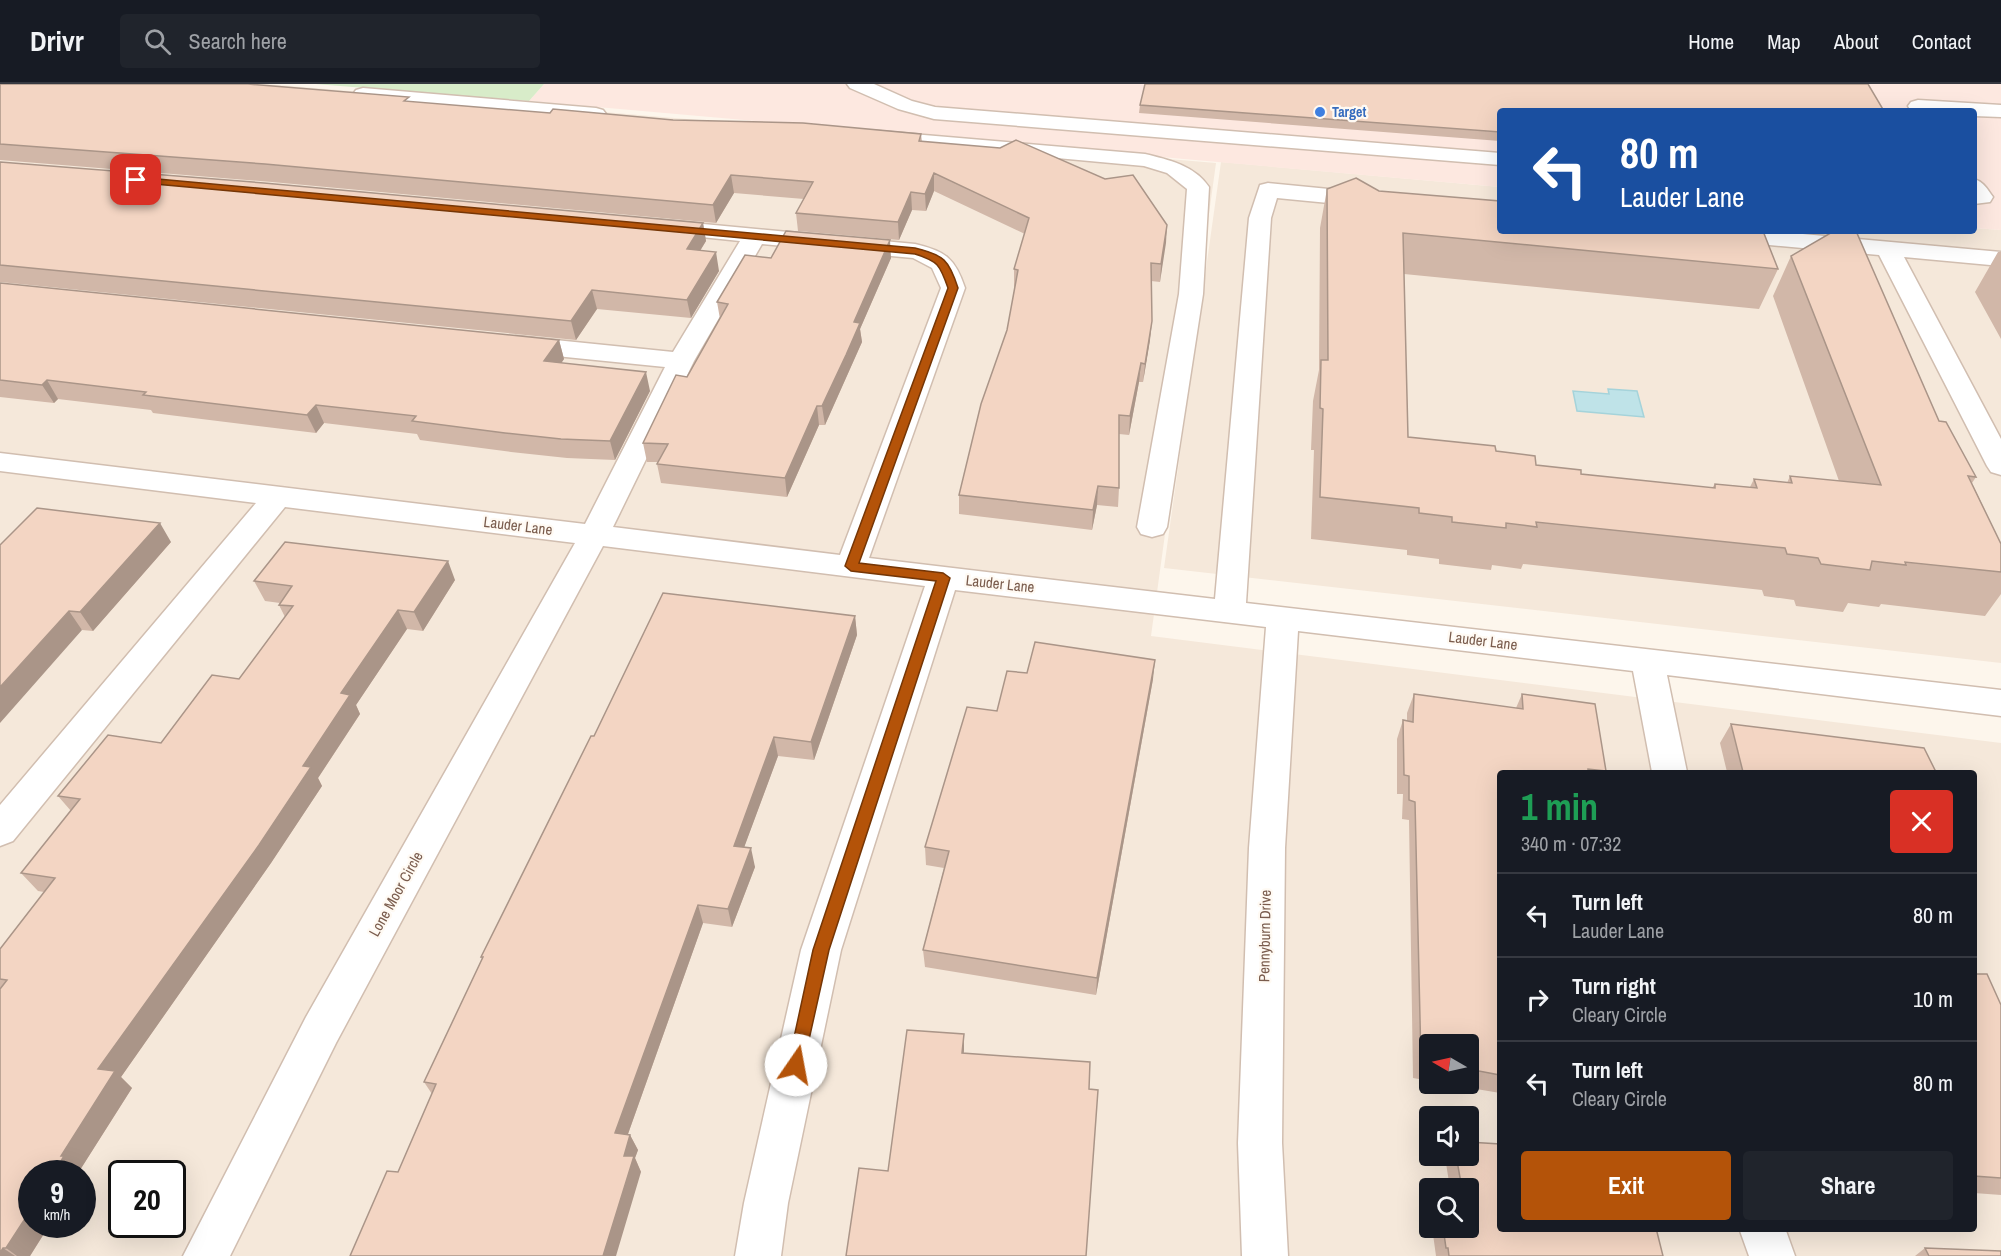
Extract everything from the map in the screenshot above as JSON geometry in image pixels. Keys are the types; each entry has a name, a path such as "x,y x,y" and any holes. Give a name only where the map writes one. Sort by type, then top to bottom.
{"street":[{"path":"857,84 905,105 934,113 1497,159"},
{"path":"337,92 622,116"},
{"path":"1920,108 1918,106 1951,108"},
{"path":"1977,110 2001,111"},
{"path":"860,136 1145,160 1175,168 1198,187 1191,294 1152,527"},
{"path":"1230,610 1260,218 1268,190 1396,202"},
{"path":"637,225 915,251 934,256 946,266 953,288 851,566"},
{"path":"1724,234 2001,259"},
{"name":"Lone Moor Circle","path":"206,1256 321,1030 594,536 681,361 755,235"},
{"path":"1888,250 2001,466"},
{"path":"493,342 681,361"},
{"name":"Lauder Lane","path":"0,462 594,536 2001,703"},
{"path":"0,831 279,495"},
{"path":"758,1256 766,1203 821,950 943,578"},
{"name":"Pennyburn Drive","path":"1265,1256 1260,1143 1267,848 1283,617"},
{"path":"1647,660 1669,770"},
{"path":"1763,1232 1772,1256"}],"shaded area":[{"path":"0,84 266,84 1216,163 1151,636 2001,743 2001,1256 0,1256"},
{"path":"544,84 2001,84 2001,230 1977,228 1977,108 1497,108 1497,187 529,101"},
{"path":"1221,162 1497,187 1497,234 1977,234 1977,228 2001,230 2001,663 1164,568"}],"green space":[{"path":"315,84 544,84 529,101"}],"water":[{"path":"1608,389 1637,391 1644,417 1577,411 1573,391 1609,394"}],"building":[{"path":"0,84 248,84 409,97 404,101 550,113 553,109 673,120 803,123 921,134 919,141 1000,148 1016,140 1105,179 1133,175 1167,225 1161,264 1151,263 1152,321 1145,364 1141,363 1130,416 1119,415 1119,488 1098,486 1093,510 959,495 981,404 1007,330 1018,270 1014,269 1029,218 934,173 925,194 911,192 898,222 796,213 813,182 731,175 713,205 265,164 0,144"},
{"name":"Target","path":"1145,84 1868,84 1882,108 1497,108 1497,132 1140,105"},
{"path":"0,162 264,183 703,223 687,249 716,252 687,300 592,290 571,321 0,265"},
{"path":"1356,178 1379,191 1497,201 1497,234 1764,234 1778,269 1403,233 1408,437 1495,446 1496,451 1535,456 1536,465 1581,470 1581,474 1715,488 1715,484 1757,488 1754,479 1792,483 1790,476 1881,485 1791,256 1829,234 1857,234 1939,421 1946,422 1976,477 1968,476 2001,544 2001,572 1905,562 1906,565 1872,561 1870,570 1821,564 1818,558 1787,554 1785,548 1536,522 1537,527 1506,523 1506,528 1452,522 1452,517 1419,513 1419,508 1320,497 1323,409 1320,408 1321,360 1328,360 1327,189"},
{"path":"786,231 890,240 854,322 860,323 846,355 822,406 817,406 785,478 657,464 668,444 643,443 676,375 687,377 728,304 717,302 745,255 771,258"},
{"path":"0,283 559,340 544,361 646,372 610,441 505,433 412,421 416,416 316,405 307,415 143,395 146,392 47,380 42,385 0,380"},
{"path":"37,508 160,523 80,612 69,611 0,687 0,545"},
{"path":"285,542 448,561 414,612 398,610 341,693 350,695 303,766 311,767 259,845 98,1069 115,1071 61,1156 64,1156 62,1160 18,1160 18,1230 0,1253 0,989 7,980 0,979 0,949 55,878 21,873 80,799 58,796 108,735 161,743 212,675 239,679 293,606 279,605 292,586 254,581"},
{"path":"663,593 855,616 811,742 774,737 734,846 751,848 728,909 698,905 615,1133 630,1135 624,1156 634,1156 603,1256 350,1256 387,1171 398,1172 436,1084 424,1082 483,957 481,957 591,736 594,736"},
{"path":"1035,642 1155,660 1097,978 923,950 949,851 925,847 967,707 997,711 1007,671 1027,673"},
{"path":"1414,694 1523,709 1522,694 1595,704 1606,770 1497,770 1497,1074 1479,1071 1479,1034 1420,1034 1415,802 1409,800 1409,776 1404,775 1403,720 1413,722"},
{"path":"1731,724 1924,748 1935,770 1742,770"},
{"path":"1977,974 1987,974 2001,1005 2001,1178 1977,1176"},
{"path":"907,1030 964,1034 962,1053 1090,1062 1089,1089 1098,1090 1086,1256 846,1256 859,1168 888,1171"},
{"path":"1479,1143 1497,1144 1497,1232 1657,1232 1663,1256 1449,1256 1445,1238 1479,1238 1479,1178 1460,1178 1458,1166 1479,1166"},
{"path":"1925,1248 2001,1251 2001,1256 1929,1256"}],"place":[{"name":"Target","path":"1320,112"}],"route":[{"path":"136,180 915,251 934,256 946,266 953,288 851,566 943,578 821,950 796,1065"}]}
